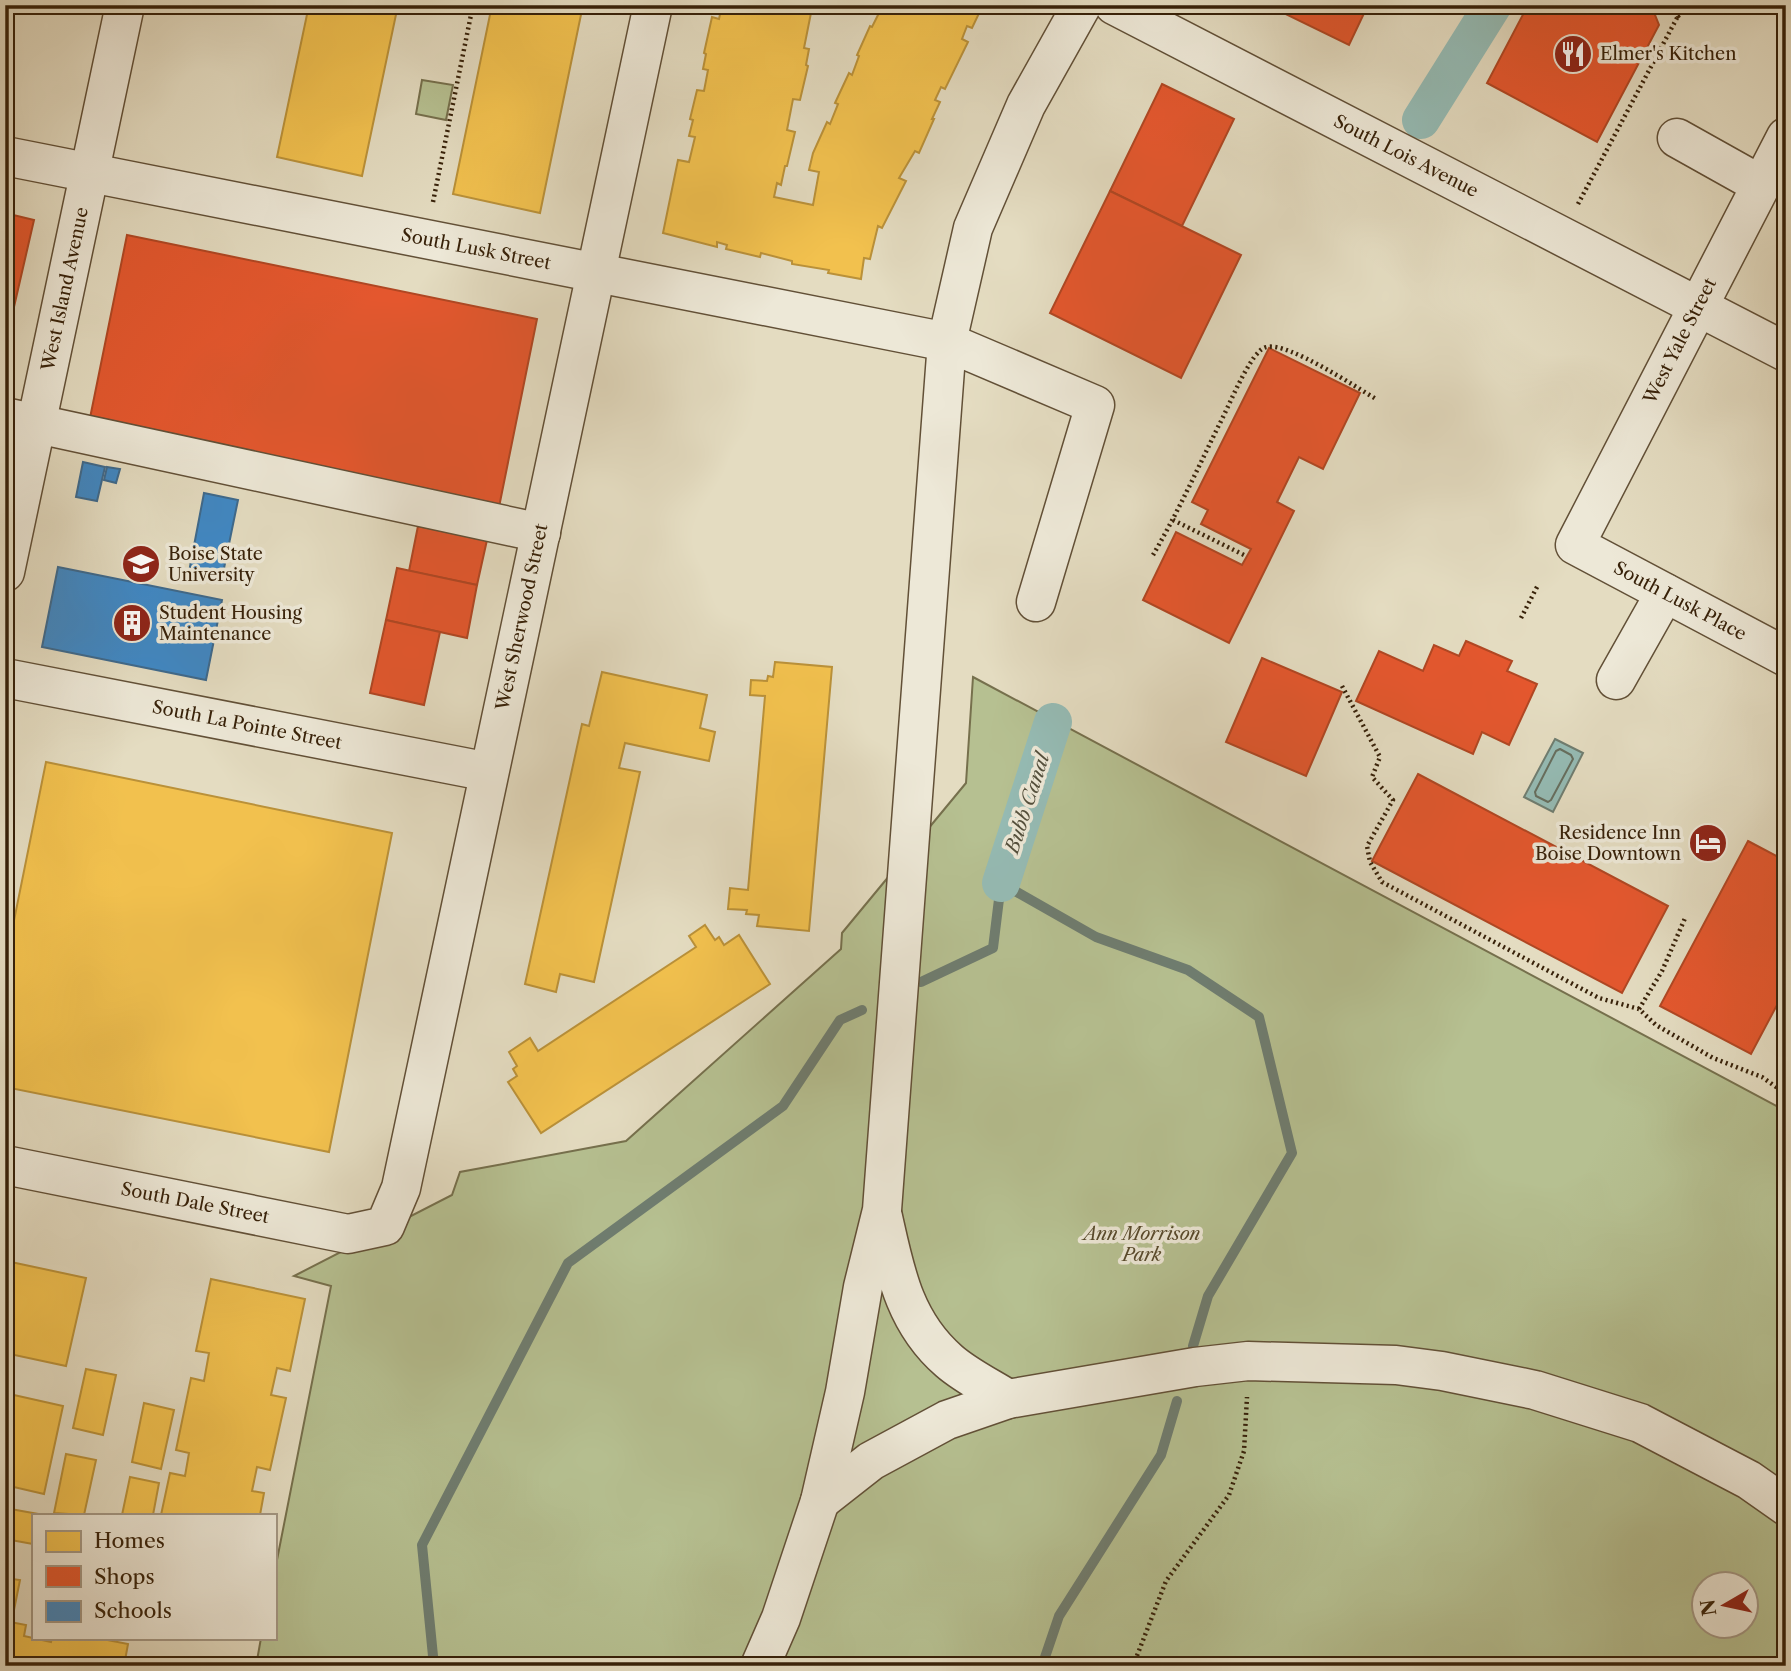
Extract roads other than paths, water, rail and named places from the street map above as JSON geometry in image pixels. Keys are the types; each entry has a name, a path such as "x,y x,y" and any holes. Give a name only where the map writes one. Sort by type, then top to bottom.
{"street":[{"name":"West Island Avenue","path":"5,572 21,421 90,172 125,5"},
{"name":"West Sherwood Street","path":"385,1226 401,1188 653,5"},
{"path":"760,1666 781,1618 820,1502 845,1392 863,1287 882,1210 947,342 973,228 1026,105 1082,5"},
{"name":"South Lois Avenue","path":"1114,5 1786,352"},
{"name":"West Yale Street","path":"1575,545 1786,137"},
{"path":"1677,138 1761,185"},
{"name":"South Lusk Street","path":"5,156 947,342 1095,405 1036,601"},
{"path":"21,421 541,533"},
{"name":"South Lusk Place","path":"1575,545 1786,657"},
{"path":"1616,680 1665,593"},
{"name":"South La Pointe Street","path":"5,678 489,772"},
{"name":"South Dale Street","path":"5,1165 348,1234 385,1226"},
{"path":"882,1210 898,1281 914,1320 949,1361 1008,1399"},
{"path":"820,1502 871,1461 947,1420 1008,1399 1195,1367 1248,1362 1396,1365 1442,1371 1535,1390 1640,1423 1749,1480 1786,1506"}],"water":[{"path":"1555,739 1583,753 1553,812 1524,797"}],"waterway":[{"name":"Bubb Canal","path":"1421,120 1493,5"},
{"name":"Bubb Canal","path":"1001,883 1053,722"},
{"path":"921,982 993,948 1001,883 1096,937 1188,970 1259,1017 1292,1153 1208,1296 1193,1346"},
{"path":"434,1666 422,1545 568,1263 783,1106 840,1020 862,1010"},
{"path":"1042,1666 1059,1616 1161,1455 1177,1401"}],"place":[{"name":"Elmer's Kitchen","path":"1573,54"},
{"name":"Boise State University","path":"141,564"},
{"name":"Student Housing Maintenance","path":"132,623"},
{"name":"Residence Inn Boise Downtown","path":"1708,843"}],"park label":[{"name":"Ann Morrison Park","path":"1142,1244"}]}
